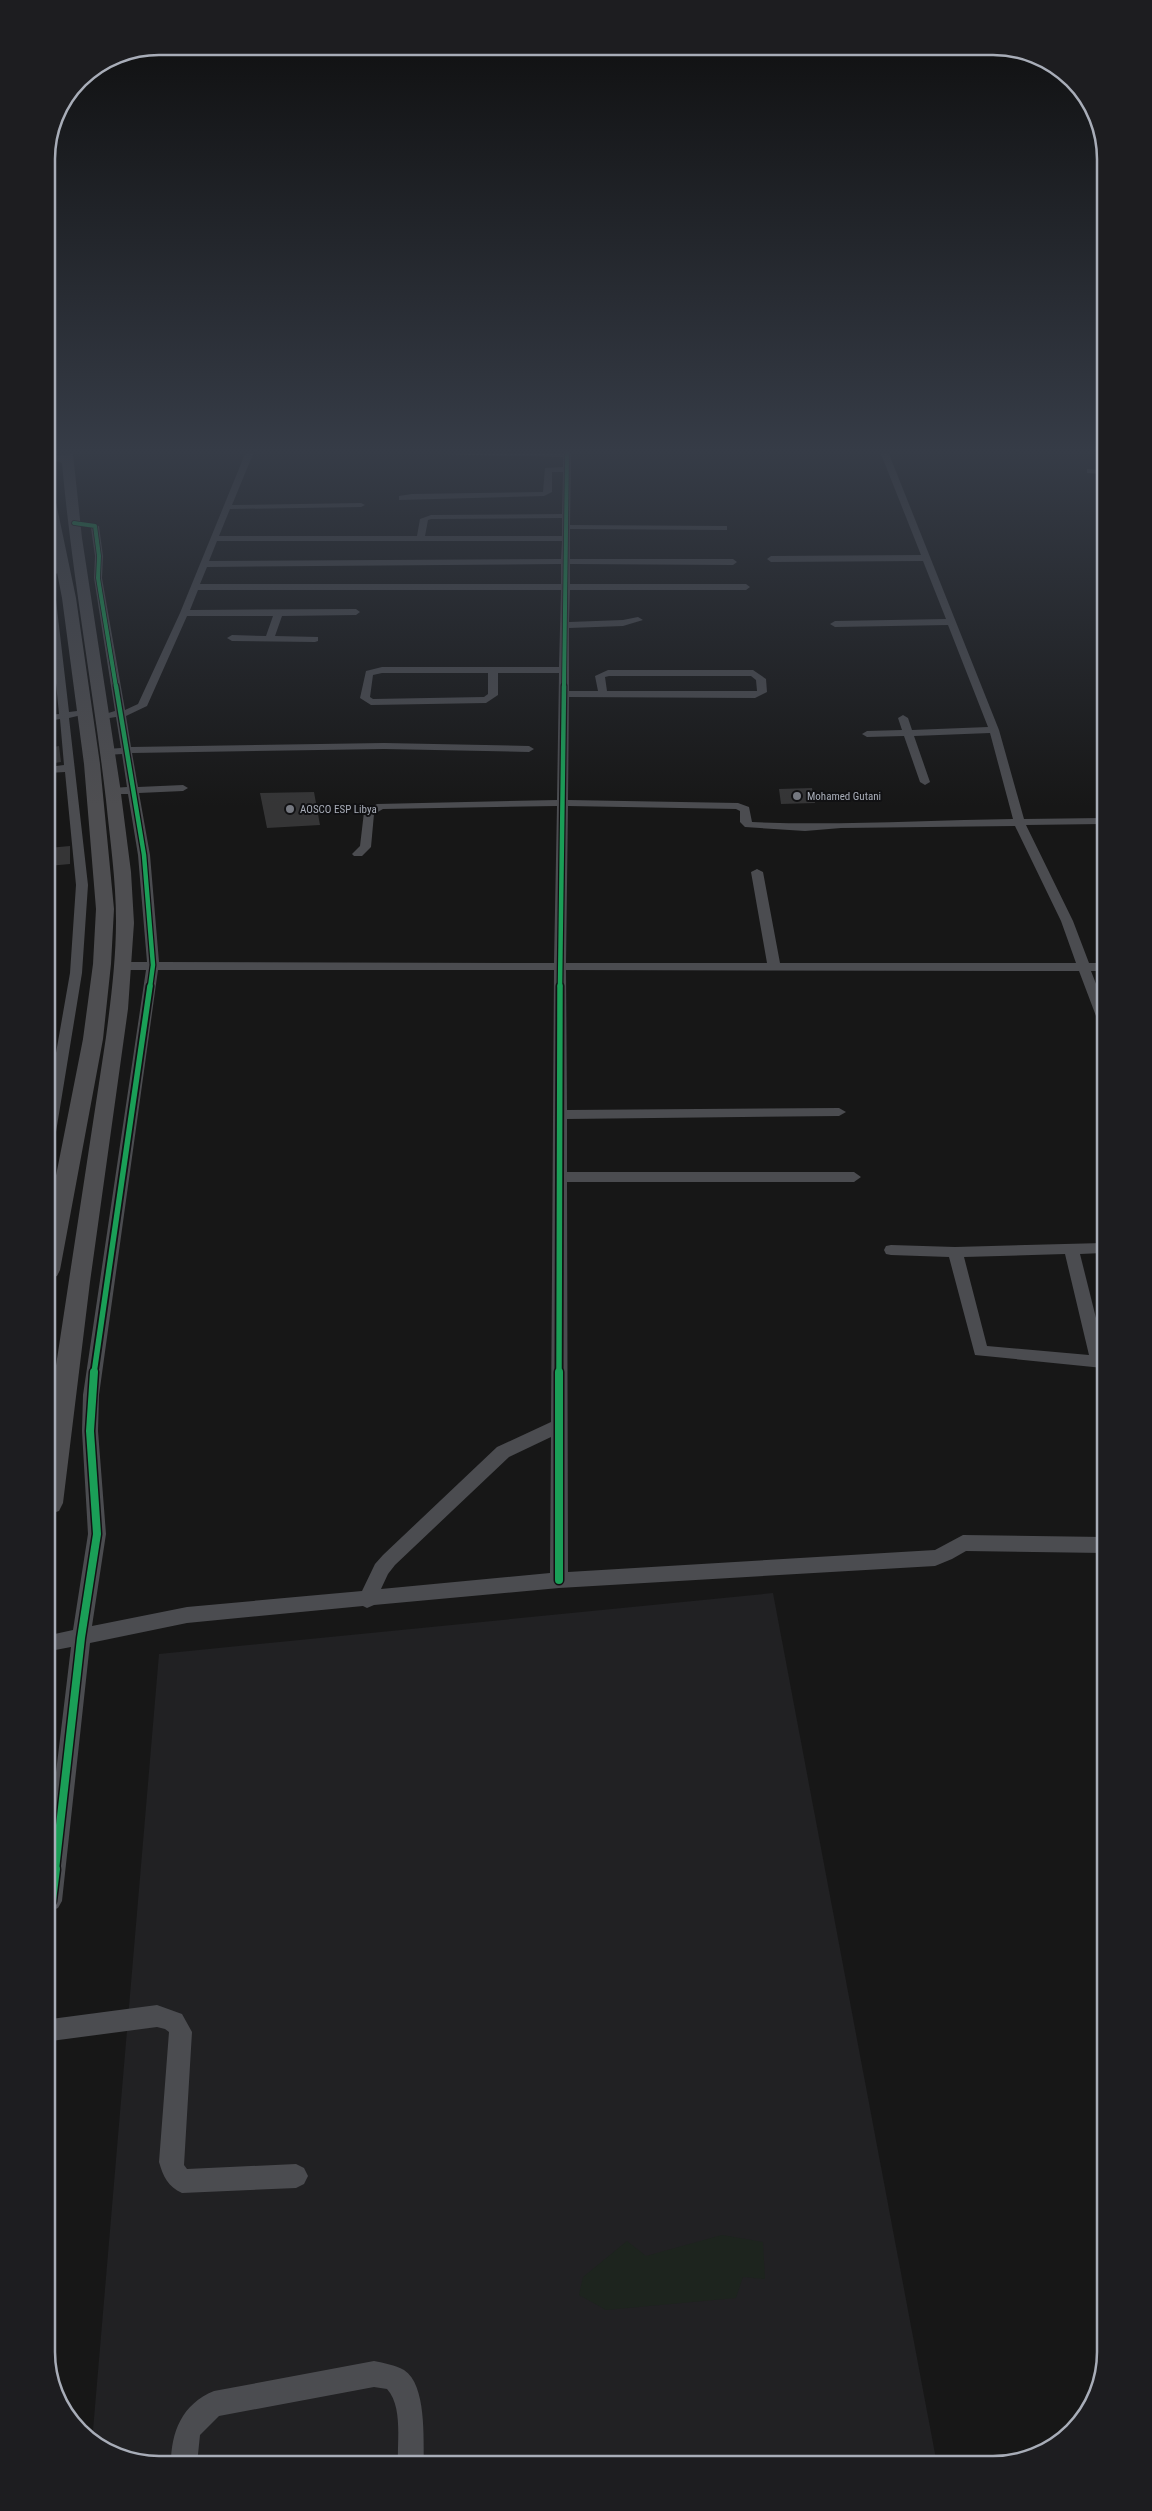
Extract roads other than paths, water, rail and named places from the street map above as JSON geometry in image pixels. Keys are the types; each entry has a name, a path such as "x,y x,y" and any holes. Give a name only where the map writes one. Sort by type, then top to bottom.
{"highway":[{"path":"55,1240 88,1073 102,964 104,884 103,790 113,716 84,571"},
{"path":"55,586 56,599 103,790 118,827 123,858 124,966 111,1078 98,1146 55,1464"}],"street":[{"path":"55,1866 81,1638 97,1534 90,1431 91,1395 153,965 144,855 134,789 127,750 113,716 142,706 184,613 200,571"},
{"path":"559,1580 560,966 565,571"},
{"path":"931,571 994,730 1019,822 1067,921 1097,1004"},
{"path":"194,587 746,587"},
{"path":"55,1097 76,973 81,929 82,885 63,716 56,599"},
{"path":"184,613 356,612"},
{"path":"270,638 278,613"},
{"path":"566,625 624,623 638,620"},
{"path":"835,624 951,622"},
{"path":"232,638 315,639"},
{"path":"492,670 493,695 486,700 371,702 365,698 368,678 372,671 492,670 565,670"},
{"path":"655,673 659,695"},
{"path":"564,694 755,695 762,692 763,688 761,679 754,673 603,674 600,676 603,694"},
{"path":"55,717 85,713"},
{"path":"903,718 925,782"},
{"path":"867,734 994,730"},
{"path":"108,752 127,750 384,746 528,749"},
{"path":"55,769 69,768"},
{"path":"72,792 183,788"},
{"path":"358,854 365,847 369,812 381,806 562,804 738,806 745,809 745,822 749,824 805,828 841,825 1097,821"},
{"path":"118,827 139,825"},
{"path":"123,858 144,855"},
{"path":"757,872 774,966"},
{"path":"124,966 1097,967"},
{"path":"561,1115 839,1112"},
{"path":"560,1177 854,1177"},
{"path":"1071,1248 1097,1347"},
{"path":"891,1250 955,1252 1097,1248"},
{"path":"955,1252 981,1352 1097,1362"},
{"path":"367,1600 381,1569 389,1560 504,1452 559,1426"},
{"path":"55,1643 187,1614 367,1600 559,1580 934,1558 946,1554 963,1543 1097,1545"},
{"path":"55,2029 157,2016 170,2018 178,2023 181,2032 171,2162 174,2172 182,2181 296,2176"},
{"path":"185,2456 188,2428 198,2414 214,2404 374,2374 396,2380 404,2391 409,2415 411,2456"}],"place":[{"name":"Mohamed Gutani","path":"797,796"},
{"name":"AOSCO ESP Libya","path":"290,809"}]}
